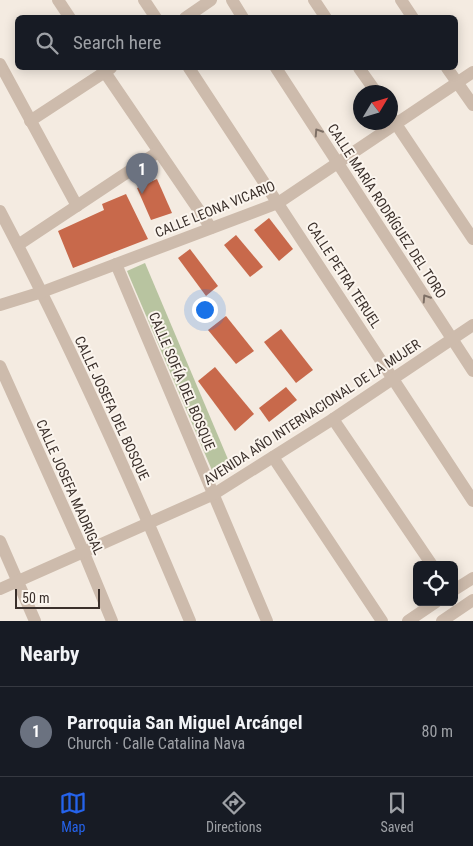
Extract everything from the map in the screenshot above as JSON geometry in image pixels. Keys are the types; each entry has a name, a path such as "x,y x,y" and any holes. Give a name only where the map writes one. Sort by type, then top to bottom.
{"street":[{"path":"58,0 68,15"},
{"path":"144,0 154,15"},
{"path":"189,15 211,0"},
{"path":"232,0 242,15"},
{"path":"314,0 324,15"},
{"path":"400,0 411,15"},
{"path":"0,64 77,206"},
{"path":"30,121 105,70"},
{"path":"107,70 158,152 211,228"},
{"name":"CALLE PETRA TERUEL","path":"190,70 473,501"},
{"name":"CALLE MARÍA RODRÍGUEZ DEL TORO","path":"277,70 473,371"},
{"path":"360,70 371,85"},
{"path":"449,70 473,105"},
{"name":"CALLE LEONA VICARIO","path":"398,116 473,72"},
{"path":"398,126 473,239"},
{"name":"CALLE LEONA VICARIO","path":"0,305 42,292 278,203 338,162 379,130"},
{"path":"18,245 158,152"},
{"name":"CALLE JOSEFA DEL BOSQUE","path":"0,211 42,292 149,523 190,621"},
{"name":"CALLE SOFÍA DEL BOSQUE","path":"116,264 267,621"},
{"name":"AVENIDA AÑO INTERNACIONAL DE LA MUJER","path":"0,590 214,494 273,458 473,326"},
{"name":"CALLE JOSEFA MADRIGAL","path":"0,366 84,553 112,621"},
{"path":"333,419 429,561"},
{"path":"273,458 382,621"},
{"path":"0,541 35,621"},
{"path":"458,587 473,578"},
{"path":"442,621 473,601"},
{"path":"408,621 430,606"}],"green space":[{"path":"145,263 230,464 214,475 127,271"}],"building":[{"path":"157,179 172,213 151,220 137,188"},
{"path":"126,194 148,239 73,268 58,231 104,210 102,204"},
{"path":"269,218 293,249 279,261 254,230"},
{"path":"236,235 263,267 250,277 224,245"},
{"path":"190,249 218,286 206,296 178,258"},
{"path":"226,316 254,351 236,364 208,330"},
{"path":"281,329 313,370 296,383 264,342"},
{"path":"215,367 254,414 235,431 198,381"},
{"path":"286,387 297,400 269,422 259,408"}],"place":[{"name":"Parroquia San Miguel Arcángel","path":"142,194"}]}
